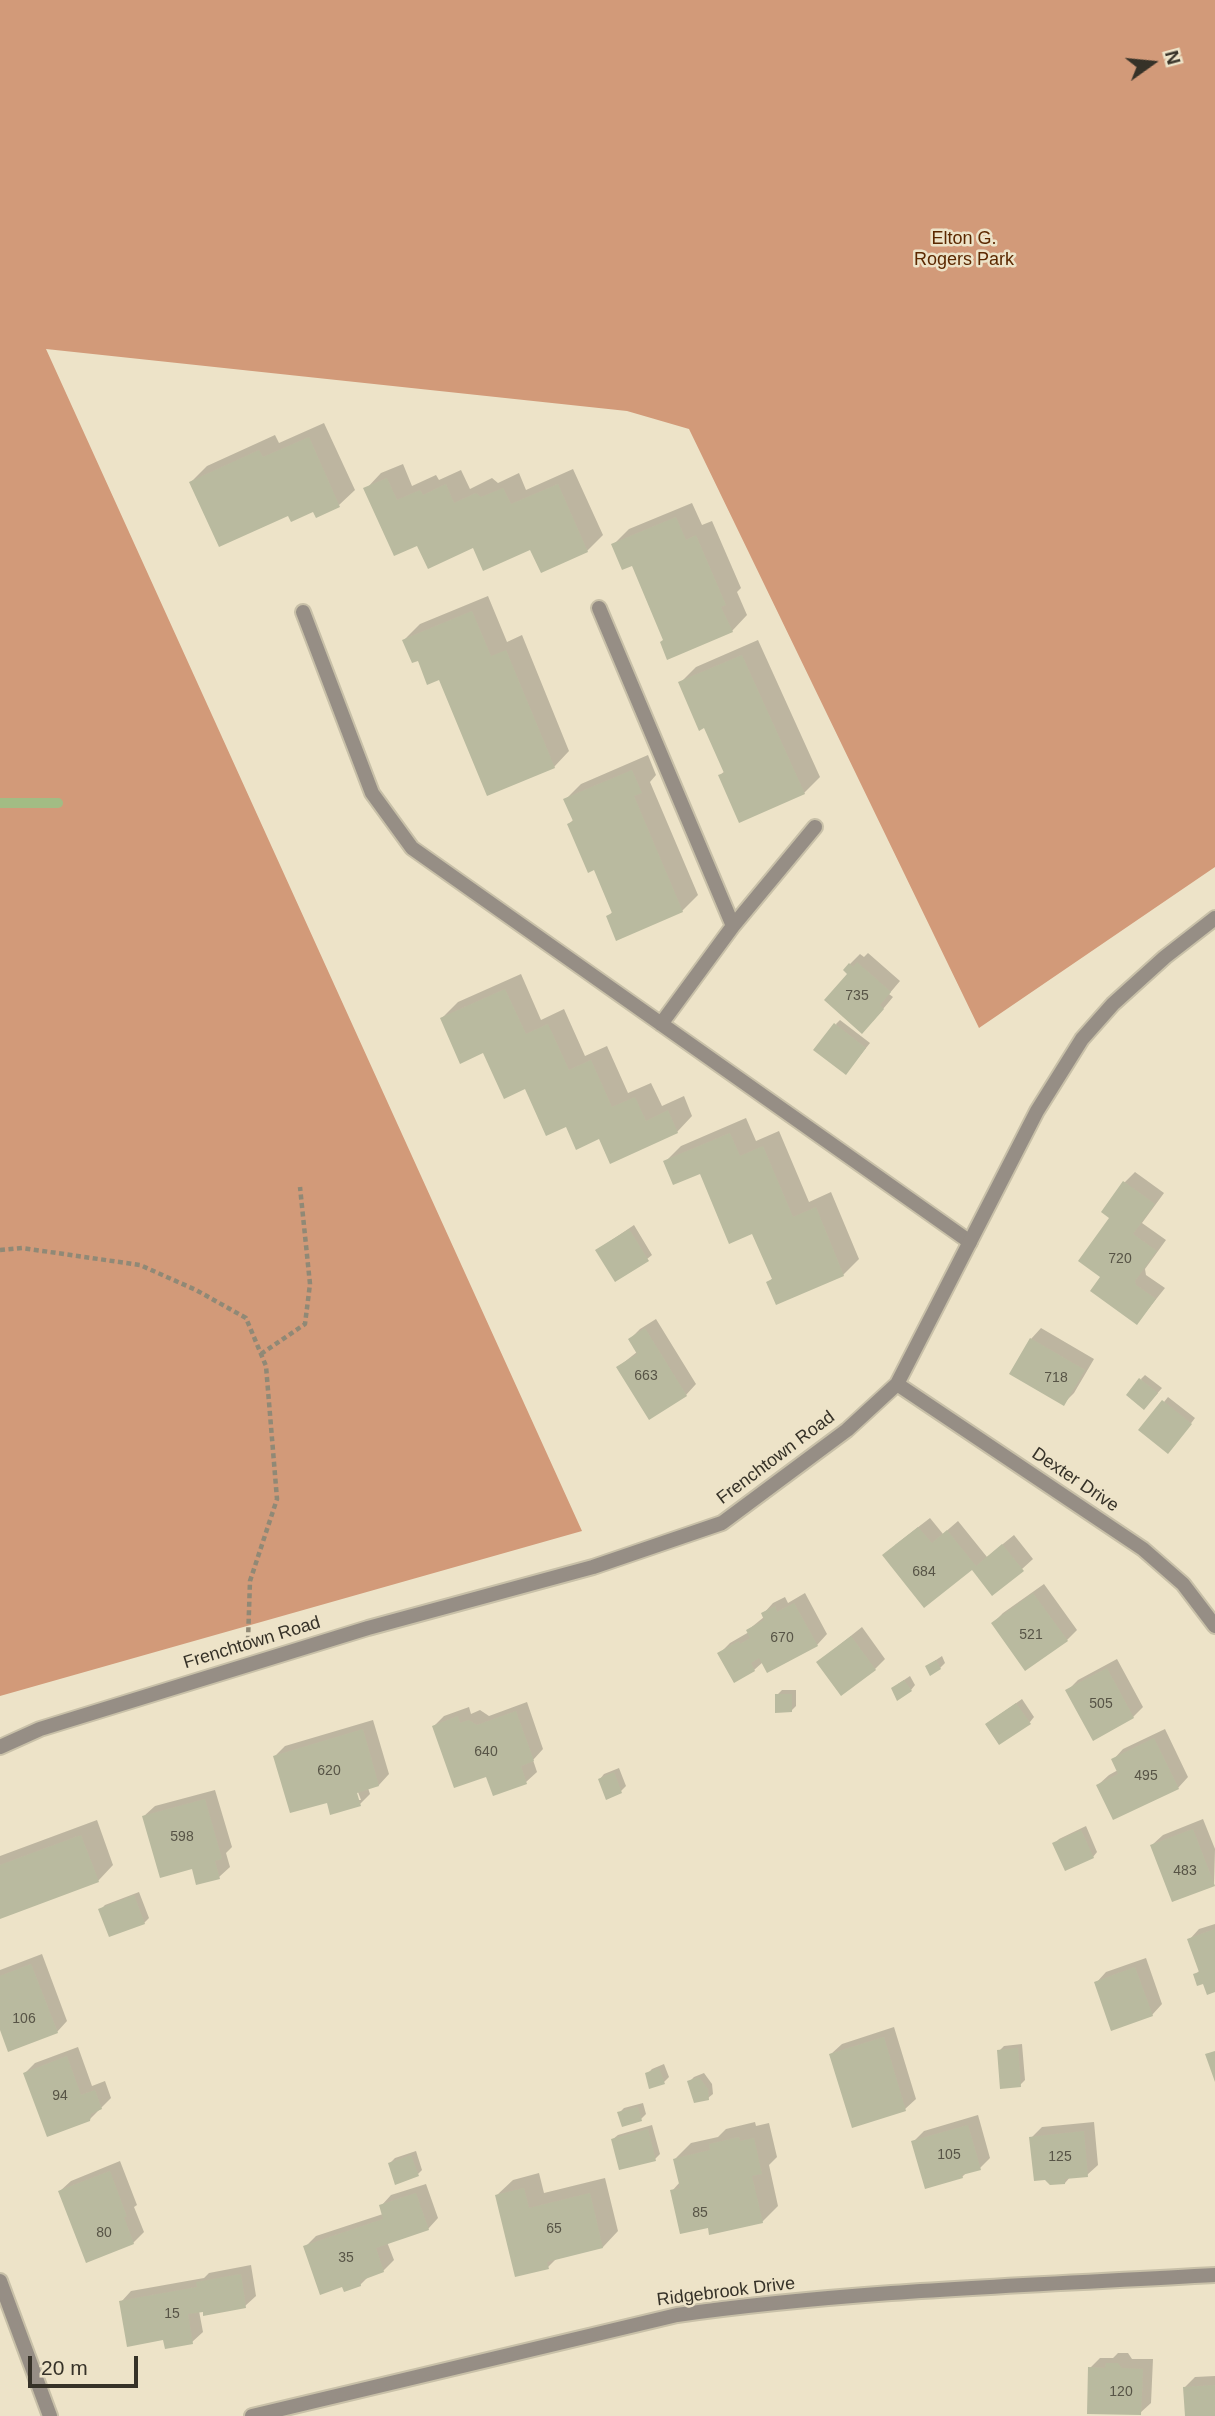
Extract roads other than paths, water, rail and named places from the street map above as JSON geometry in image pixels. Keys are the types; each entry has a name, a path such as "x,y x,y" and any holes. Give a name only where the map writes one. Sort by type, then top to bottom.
{"street":[{"path":"599,608 733,926"},
{"path":"303,612 372,793 412,848 970,1242"},
{"path":"660,1024 733,926 815,827"},
{"name":"Frenchtown Road","path":"0,1747 40,1729 368,1628 593,1567 723,1522 847,1430 897,1384 1037,1111 1082,1039 1113,1004 1165,957 1215,918"},
{"name":"Dexter Drive","path":"897,1384 1143,1549 1183,1584 1215,1626"},
{"name":"Ridgebrook Drive","path":"252,2416 677,2315 735,2307 929,2291 1215,2275"},
{"path":"0,2281 50,2416"}],"waterway":[{"path":"0,803 58,803"}],"park label":[{"name":"Elton G. Rogers Park","path":"964,249"}]}
